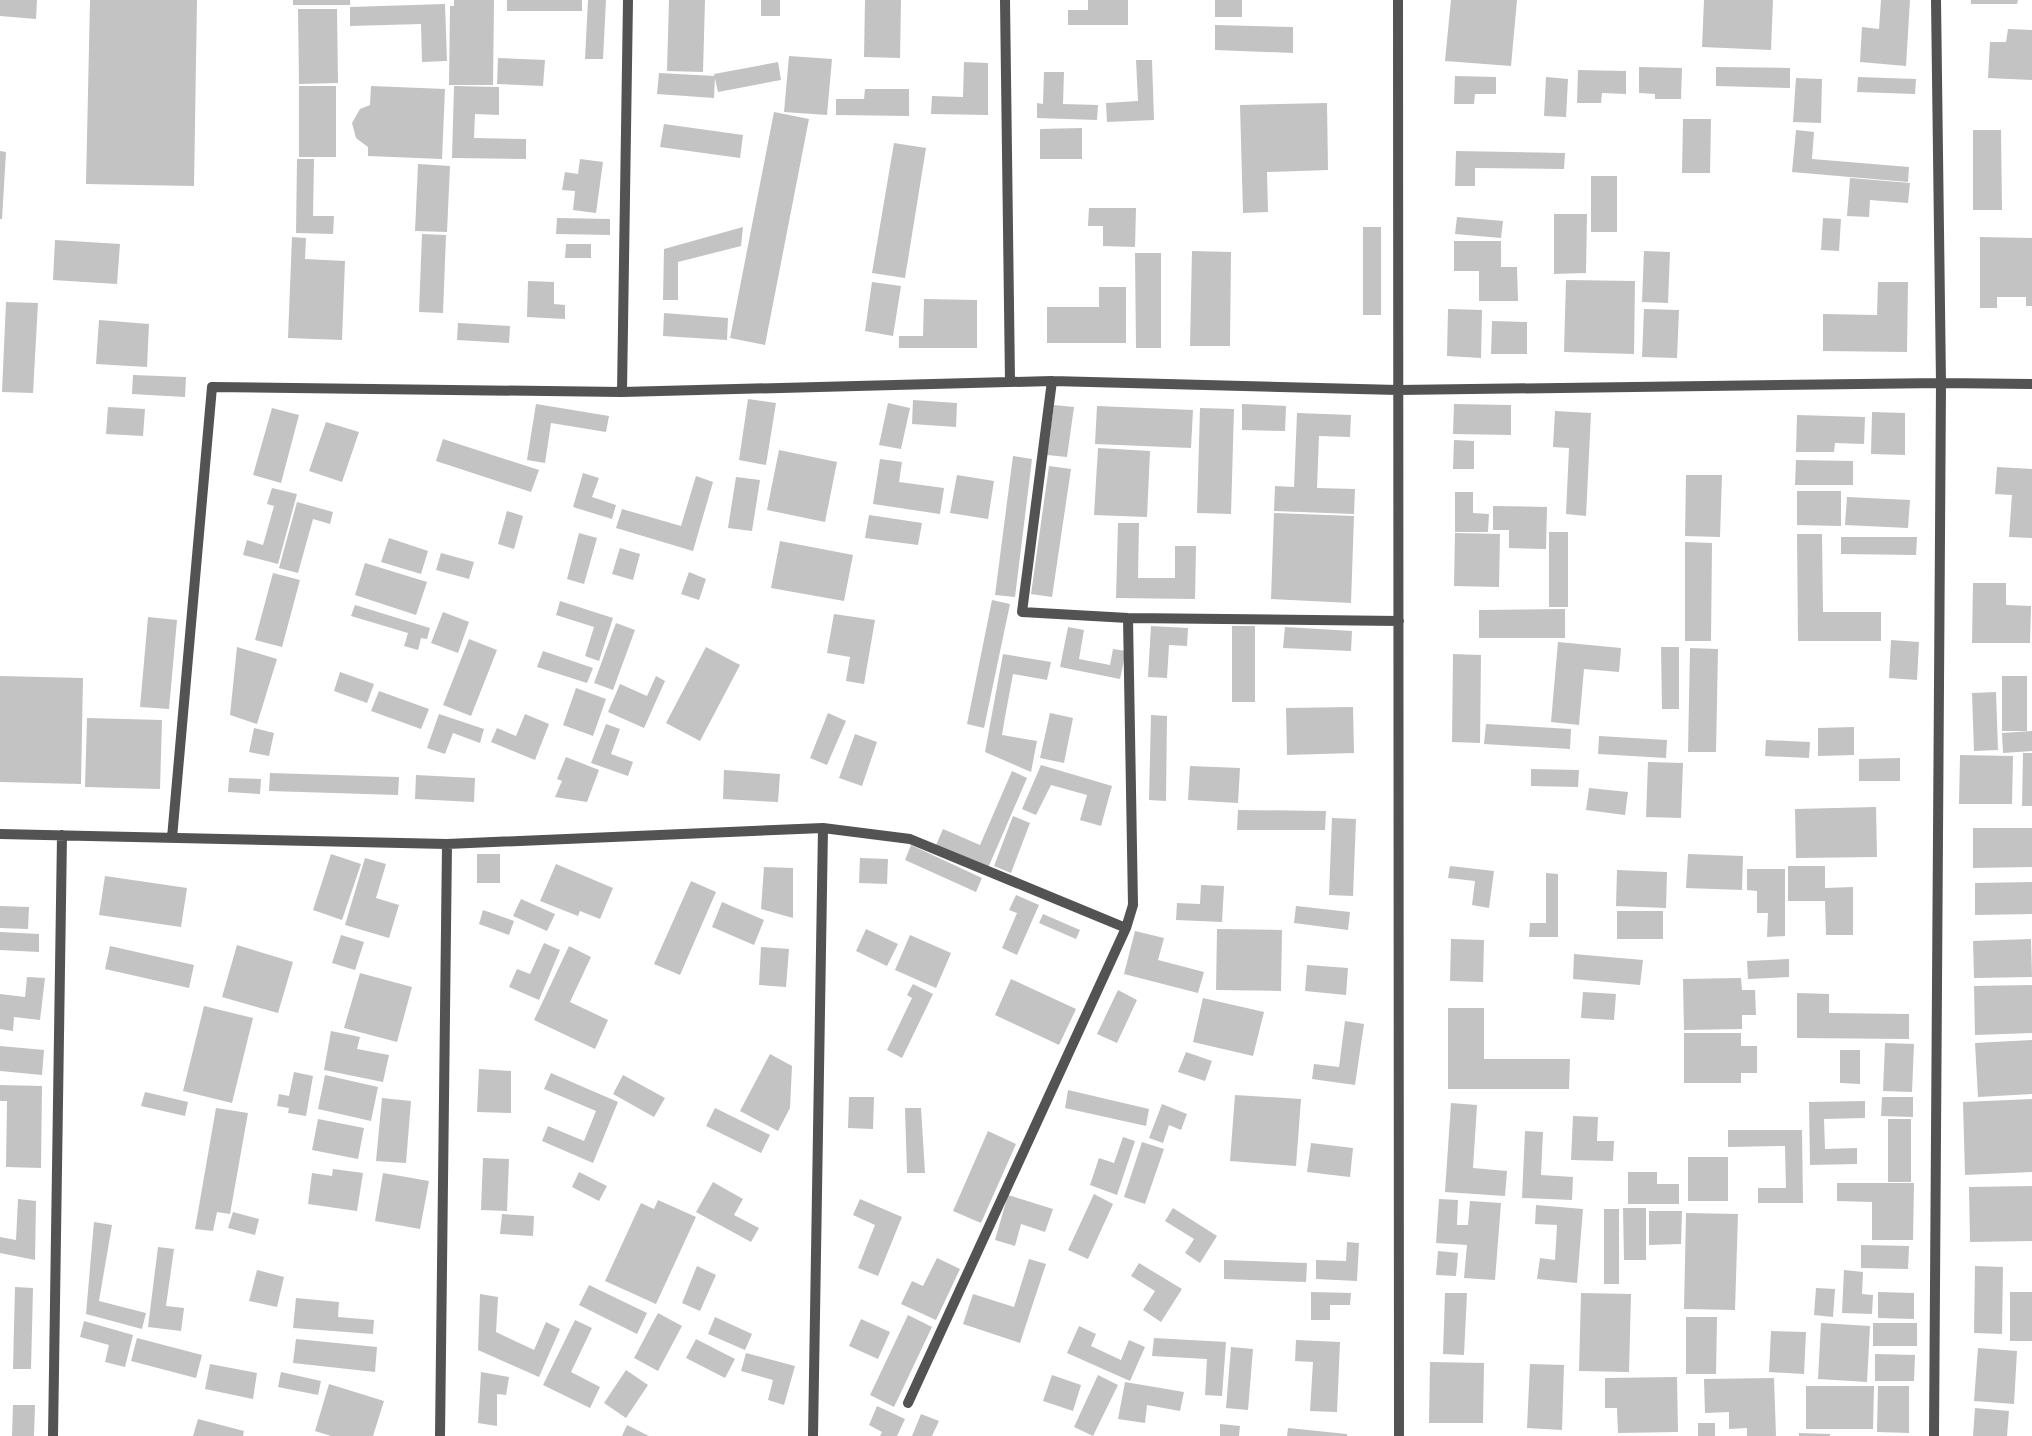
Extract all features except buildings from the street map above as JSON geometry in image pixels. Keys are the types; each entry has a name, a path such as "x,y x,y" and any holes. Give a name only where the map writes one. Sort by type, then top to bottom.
{"street":[{"path":"622,392 628,0"},
{"path":"1005,0 1010,382"},
{"path":"1398,0 1399,1436"},
{"path":"1934,1436 1940,382 1936,0"},
{"path":"172,838 212,387 622,392 1052,381 1398,390 1940,382 2032,384"},
{"path":"1052,381 1022,612 1128,618 1399,621"},
{"path":"908,1403 1126,928 1133,905 1128,618"},
{"path":"0,834 447,844 823,828 910,839 1126,928"},
{"path":"813,1436 823,828"},
{"path":"53,1436 62,836"},
{"path":"440,1436 447,844"}]}
